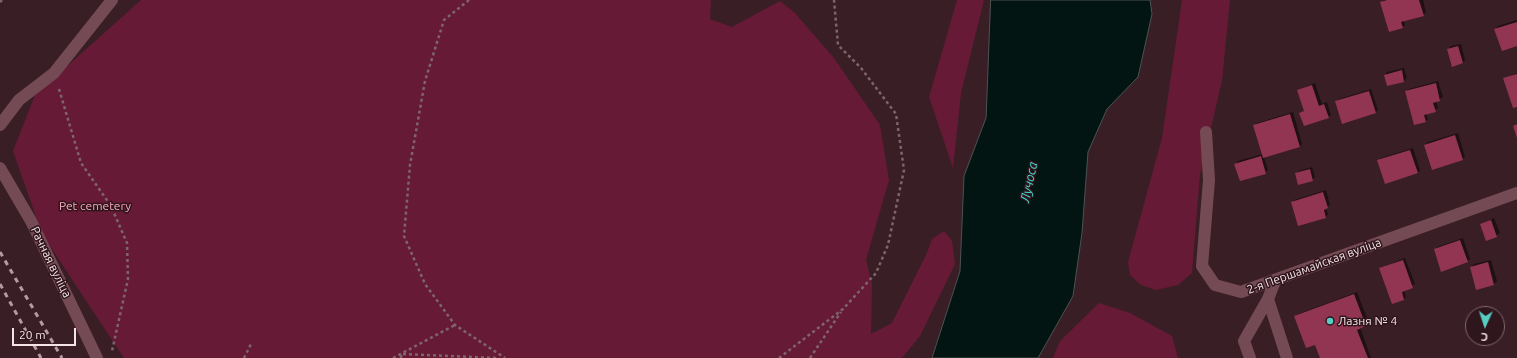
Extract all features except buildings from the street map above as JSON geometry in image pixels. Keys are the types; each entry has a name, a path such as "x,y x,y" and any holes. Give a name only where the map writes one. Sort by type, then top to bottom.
{"street":[{"path":"0,126 19,100 54,73 112,0"},
{"name":"2-я Першамайская вуліца","path":"1206,132 1209,180 1202,266 1215,285 1241,292 1517,193"},
{"name":"Рачная вуліца","path":"0,168 31,221 97,358"},
{"path":"1250,358 1244,341 1268,299 1275,280"},
{"path":"1268,299 1287,358"}],"path":[{"path":"469,0 444,20 425,81 410,165 404,236 424,284 455,325 505,358"},
{"path":"810,358 843,309 876,273 888,245 904,170 896,114 861,68 838,45 834,0"},
{"path":"54,73 80,163 111,206 127,243 128,279 111,358"},
{"path":"779,358 843,309"},
{"path":"393,358 455,325"},
{"path":"244,358 252,342"},
{"path":"401,354 499,358"}],"green space":[{"name":"Pet cemetery","path":"141,0 711,0 710,19 732,27 780,1 794,12 834,58 880,125 889,180 866,260 872,284 871,334 892,323 927,253 932,239 944,231 952,241 955,264 920,336 902,358 124,358 42,234 13,151 35,95"},
{"path":"957,0 984,0 961,93 953,168 929,97"},
{"path":"1182,0 1230,0 1222,81 1200,174 1192,273 1178,285 1156,290 1141,285 1130,275 1128,262 1162,138"},
{"path":"1099,303 1130,313 1172,336 1178,358 1053,358 1060,341"}],"water":[{"name":"Лучоса","path":"991,0 1150,0 1152,14 1138,77 1107,109 1088,152 1082,233 1073,296 1038,358 932,358 960,271 964,176 986,118"}],"railway":[{"path":"0,252 62,358"},
{"path":"0,284 41,358"}],"place":[{"name":"Лазня № 4","path":"1330,321"}]}
